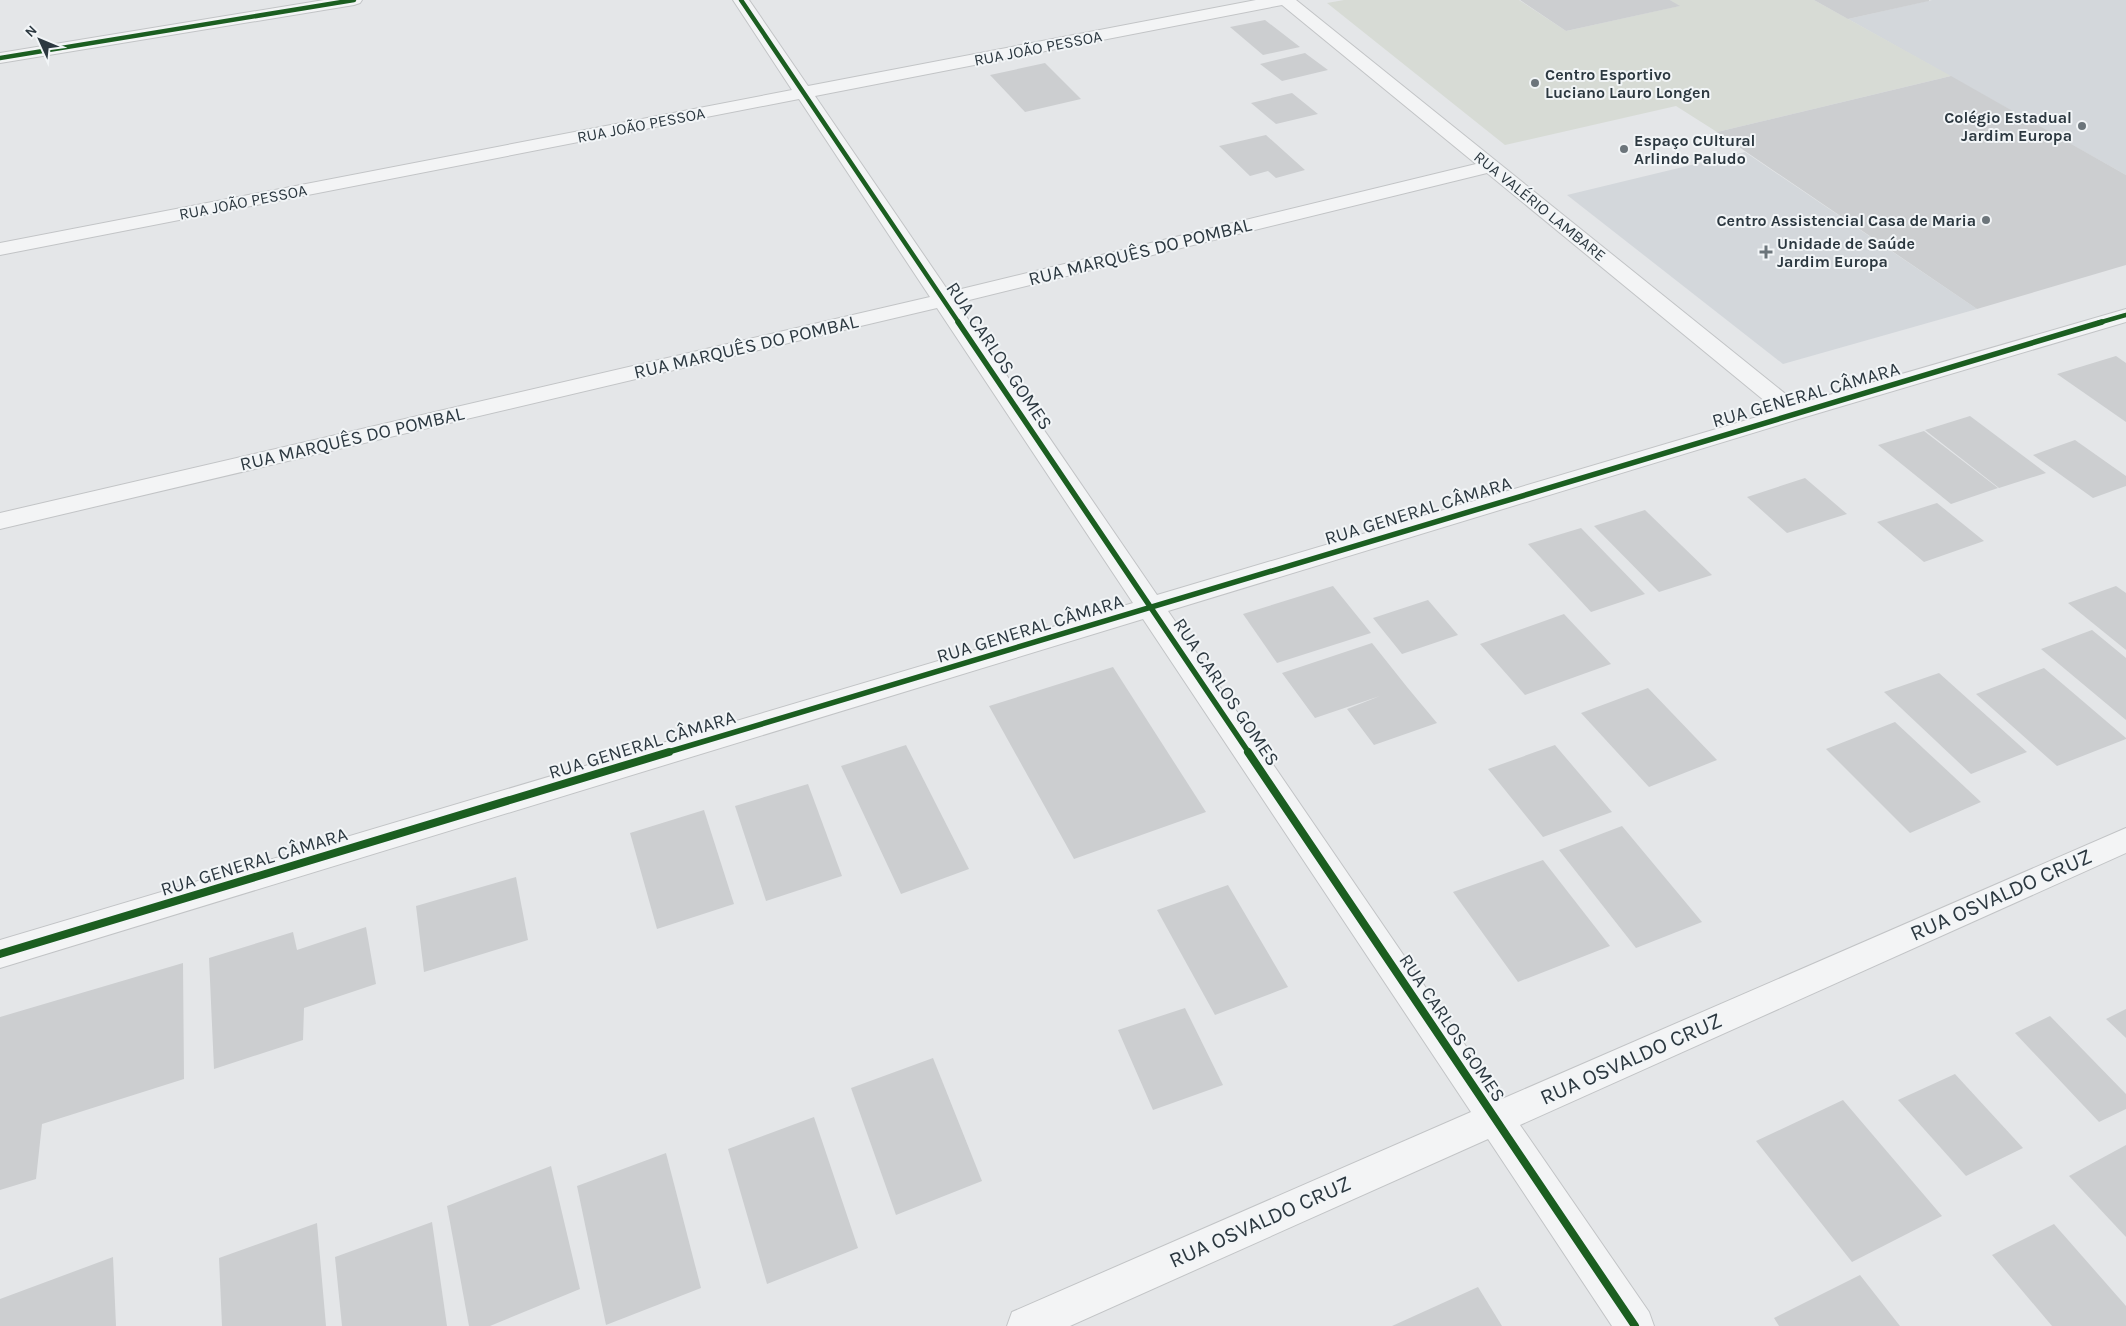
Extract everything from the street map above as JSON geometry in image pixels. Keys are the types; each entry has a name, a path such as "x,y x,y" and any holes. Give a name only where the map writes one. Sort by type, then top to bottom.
{"street":[{"path":"0,58 354,0"},
{"name":"RUA CARLOS GOMES","path":"741,0 1635,1326"},
{"name":"RUA JOÃO PESSOA","path":"0,249 1281,0"},
{"name":"RUA VALÉRIO LAMBARE","path":"1286,0 1794,413"},
{"name":"RUA MARQUÊS DO POMBAL","path":"0,521 944,300 1490,166"},
{"name":"RUA GENERAL CÂMARA","path":"0,954 1794,413 2121,321"},
{"name":"RUA OSVALDO CRUZ","path":"1026,1326 2126,840"}],"shaded area":[{"path":"1344,0 1519,0 1566,31 1679,6 1670,0 1814,0 1951,76 1717,132 1676,106 1505,145 1327,3"},
{"name":"Colégio Estadual Jardim Europa","path":"1932,0 2126,0 2126,175 1848,19"},
{"name":"Unidade de Saúde Jardim Europa","path":"1745,152 1977,309 1783,364 1567,195"}],"building":[{"path":"1520,0 1670,0 1680,6 1566,31"},
{"path":"1814,0 1929,0 1929,1 1848,19"},
{"path":"1265,20 1300,47 1263,55 1230,27"},
{"path":"1305,53 1328,70 1282,81 1260,64"},
{"path":"1045,63 1081,99 1025,112 990,75"},
{"name":"Centro Assistencial Casa de Maria","path":"1951,76 2126,175 2126,265 1977,309 1717,132"},
{"path":"1292,93 1318,114 1276,124 1251,103"},
{"path":"1266,135 1305,170 1276,178 1268,171 1250,176 1219,146"},
{"path":"2116,356 2126,363 2126,422 2057,374"},
{"path":"1970,416 2046,473 1999,488 1925,430"},
{"path":"1924,431 1998,488 1951,504 1878,445"},
{"path":"2075,440 2126,476 2126,486 2093,498 2033,455"},
{"path":"1805,478 1847,514 1787,533 1747,497"},
{"path":"1937,503 1984,541 1924,562 1877,522"},
{"path":"1645,510 1712,575 1659,592 1594,526"},
{"path":"1581,528 1645,594 1591,612 1528,544"},
{"path":"1333,586 1371,633 1277,663 1243,614"},
{"path":"2116,586 2126,593 2126,650 2068,603"},
{"path":"1428,600 1458,635 1402,654 1373,618"},
{"path":"1564,614 1611,664 1525,695 1480,644"},
{"path":"2092,630 2126,658 2126,720 2041,649"},
{"path":"1372,643 1437,723 1374,745 1347,709 1380,696 1315,718 1282,673"},
{"path":"1113,667 1206,812 1074,859 989,706"},
{"path":"2044,668 2126,739 2057,766 1976,694"},
{"path":"1939,673 2027,752 1971,774 1884,692"},
{"path":"1648,688 1717,760 1649,787 1581,713"},
{"path":"1895,722 1981,802 1910,833 1826,749"},
{"path":"906,745 969,869 901,894 841,766"},
{"path":"1555,745 1612,812 1543,837 1488,769"},
{"path":"808,784 842,876 766,901 735,806"},
{"path":"704,810 734,904 657,929 630,833"},
{"path":"1622,826 1702,922 1636,948 1559,850"},
{"path":"1543,860 1610,946 1518,982 1453,892"},
{"path":"516,877 528,940 424,972 416,906"},
{"path":"1228,885 1288,987 1215,1015 1157,910"},
{"path":"366,927 376,984 304,1008 303,1040 214,1069 209,958 293,932 297,950"},
{"path":"183,963 184,1079 42,1124 36,1179 0,1190 0,1017"},
{"path":"1185,1008 1223,1085 1153,1110 1118,1030"},
{"path":"2126,1009 2126,1038 2106,1019"},
{"path":"2050,1016 2126,1094 2126,1109 2099,1122 2015,1033"},
{"path":"933,1058 982,1181 896,1215 851,1088"},
{"path":"1955,1074 2023,1148 1966,1176 1898,1100"},
{"path":"1843,1100 1942,1216 1852,1262 1756,1141"},
{"path":"814,1117 858,1248 767,1284 728,1149"},
{"path":"2126,1145 2126,1237 2069,1176"},
{"path":"666,1153 701,1288 606,1325 577,1186"},
{"path":"551,1166 580,1289 490,1326 469,1326 447,1206"},
{"path":"432,1222 447,1326 342,1326 335,1257"},
{"path":"317,1223 326,1326 222,1326 219,1258"},
{"path":"2054,1224 2126,1306 2126,1326 2052,1326 1992,1255"},
{"path":"113,1257 116,1326 0,1326 0,1299"},
{"path":"1860,1275 1900,1326 1779,1326 1774,1318"},
{"path":"1478,1287 1502,1326 1392,1326"}],"cycle path":[{"path":"0,58 354,0"},
{"path":"741,0 1635,1326"},
{"path":"0,954 1794,413 2126,315"}],"place":[{"name":"Centro Esportivo Luciano Lauro Longen","path":"1535,83"},
{"name":"Colégio Estadual Jardim Europa","path":"2082,126"},
{"name":"Espaço CUltural Arlindo Paludo","path":"1624,149"},
{"name":"Centro Assistencial Casa de Maria","path":"1986,220"},
{"name":"Unidade de Saúde Jardim Europa","path":"1766,252"}]}
